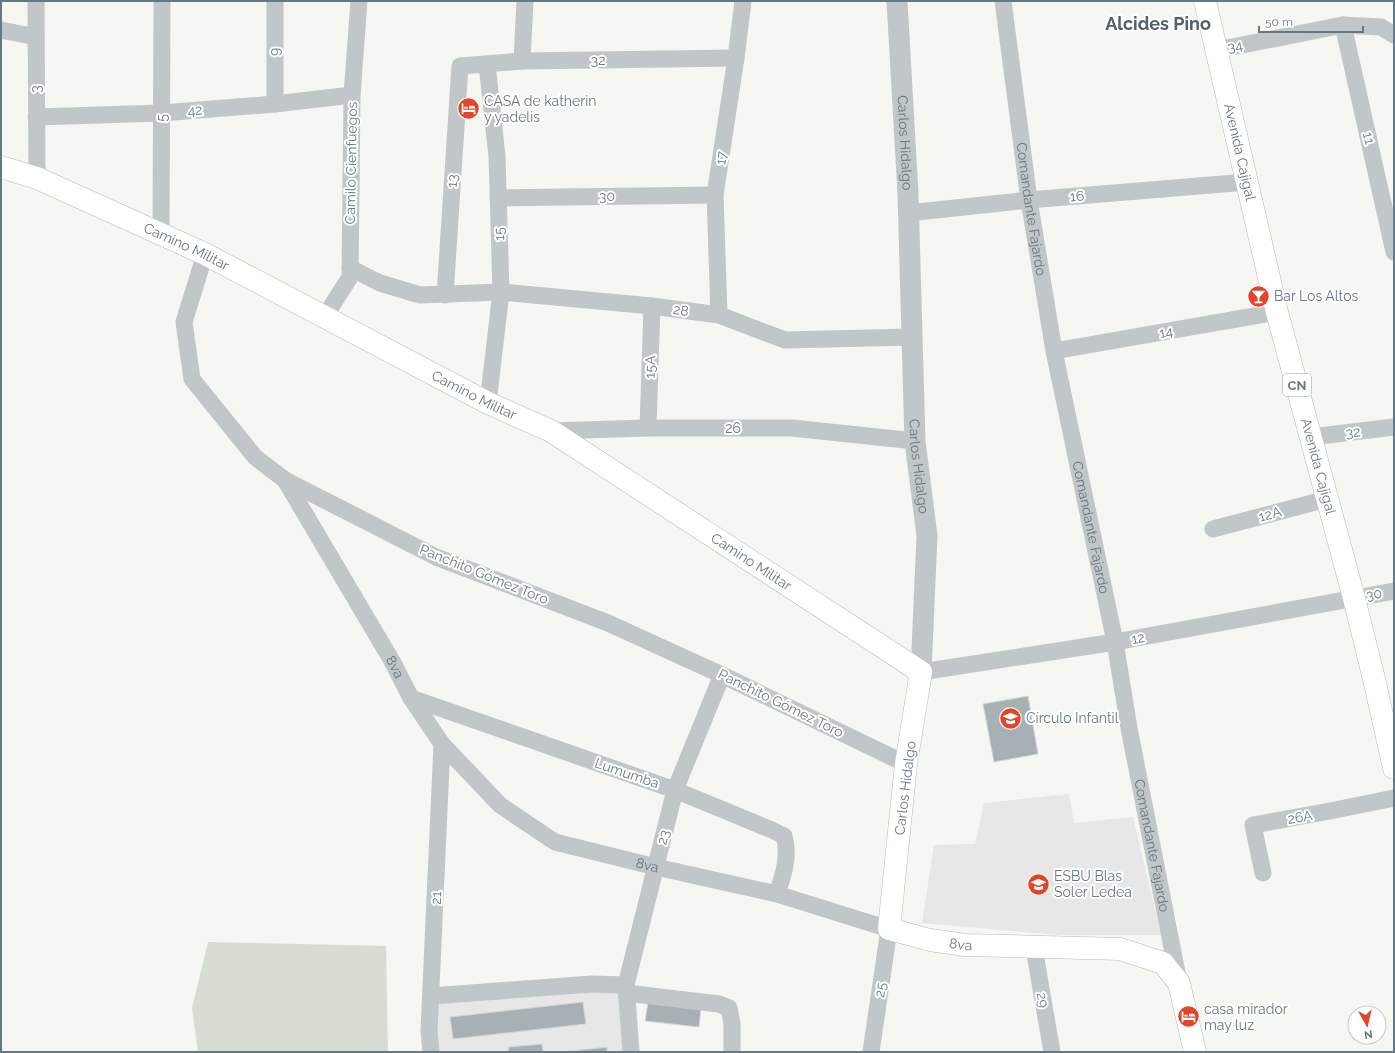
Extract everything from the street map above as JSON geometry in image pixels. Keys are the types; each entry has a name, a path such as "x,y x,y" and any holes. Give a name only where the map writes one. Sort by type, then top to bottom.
{"main road":[{"name":"Avenida Cajigal","path":"1205,1 1278,312 1354,598 1387,707 1394,768"},
{"name":"Camino Militar","path":"1,167 37,178 205,254 488,403 551,431 921,672"},
{"name":"Carlos Hidalgo","path":"889,929 906,764 921,672"},
{"name":"8va","path":"889,929 930,940 965,945 1034,948 1120,949 1163,963 1179,983"},
{"name":"Comandante Fajardo","path":"1179,983 1195,1052"}],"street":[{"name":"3","path":"36,1 37,178"},
{"name":"5","path":"161,234 162,1"},
{"name":"9","path":"275,1 275,104"},
{"name":"Camilo Cienfuegos","path":"324,318 350,277 352,95 359,1"},
{"path":"522,61 525,1"},
{"name":"17","path":"719,315 715,195 736,58 743,1"},
{"name":"Carlos Hidalgo","path":"897,1 908,212 915,441 927,536 921,672"},
{"name":"Comandante Fajardo","path":"1003,1 1029,200 1054,351 1115,642 1129,728 1179,983"},
{"name":"34","path":"1217,50 1343,25 1381,27 1394,35"},
{"name":"11","path":"1343,25 1394,252"},
{"path":"1,30 36,37"},
{"name":"32","path":"460,66 522,61 736,58"},
{"name":"15","path":"487,64 497,156 501,292 488,403"},
{"name":"13","path":"445,295 460,66"},
{"name":"42","path":"36,117 162,113 275,104 352,95"},
{"name":"16","path":"908,212 1029,200 1247,182"},
{"name":"30","path":"498,198 715,195"},
{"name":"Panchito Gómez Toro","path":"205,254 184,322 192,379 255,457 285,480 436,557 608,623 722,675 906,764"},
{"name":"28","path":"350,268 380,283 420,295 501,292 652,306 719,315 785,340 912,337"},
{"name":"15A","path":"648,428 652,306"},
{"name":"14","path":"1054,351 1278,312"},
{"name":"32","path":"1311,437 1394,427"},
{"name":"26","path":"551,431 648,428 792,428 915,441"},
{"name":"8va","path":"285,480 392,662 411,698 442,744 500,805 555,842 777,894 889,929"},
{"name":"12A","path":"1213,529 1327,499"},
{"name":"30","path":"1354,598 1394,591"},
{"name":"12","path":"921,672 1115,642 1354,598"},
{"name":"23","path":"631,1052 626,989 675,790 722,675"},
{"name":"Lumumba","path":"411,698 675,790 784,836 787,844 784,872 777,894"},
{"name":"21","path":"431,1052 429,1031 432,996 442,744"},
{"name":"26A","path":"1263,873 1253,825 1394,798"},
{"name":"25","path":"871,1052 889,929"},
{"name":"29","path":"1034,948 1052,1052"},
{"path":"432,996 592,984 719,1004 729,1008 732,1023 732,1052"}],"shaded area":[{"name":"ESBU Blas Soler Ledea","path":"1069,794 1074,823 1133,817 1161,935 1059,935 922,923 934,845 975,844 984,803"},
{"path":"208,942 386,946 388,1052 198,1052 192,1008"},
{"path":"633,989 639,1052 435,1052 433,1004"}],"building":[{"path":"1028,696 1038,754 994,762 983,704"},
{"path":"583,1002 586,1024 453,1039 450,1017"},
{"path":"648,1002 701,1008 699,1027 645,1021"},
{"path":"542,1044 543,1052 509,1052 508,1047"},
{"path":"607,1047 607,1052 563,1052"}],"place":[{"name":"CASA de katherin y yadelis","path":"468,109"},
{"name":"Bar Los Altos","path":"1259,296"},
{"name":"Círculo Infantil","path":"1010,718"},
{"name":"ESBU Blas Soler Ledea","path":"1039,884"},
{"name":"casa mirador may luz","path":"1188,1017"}],"district":[{"name":"Alcides Pino","path":"1158,23"}]}
